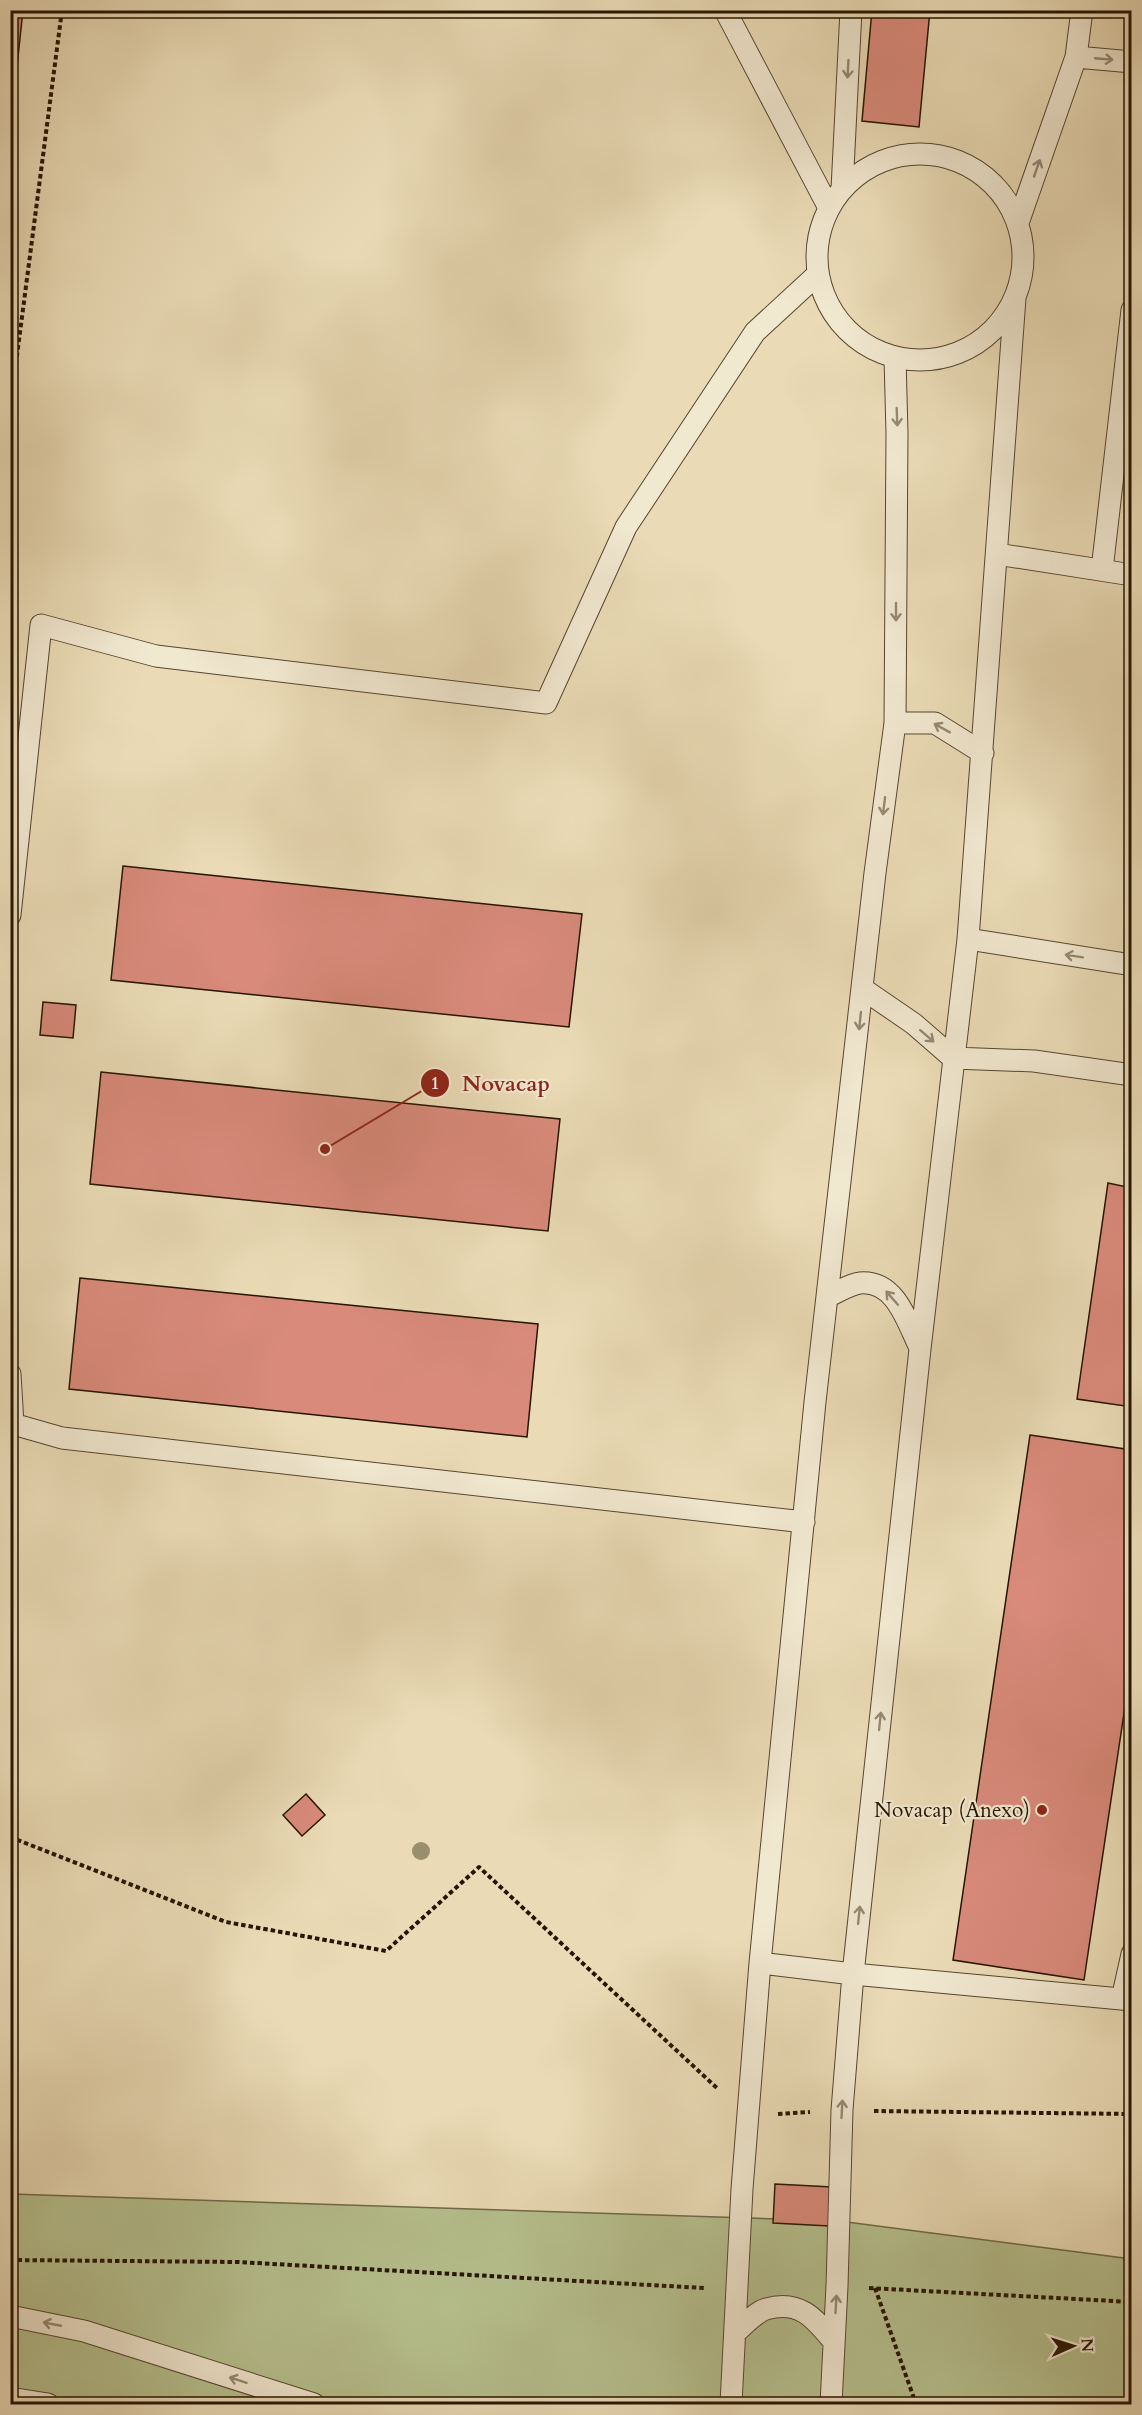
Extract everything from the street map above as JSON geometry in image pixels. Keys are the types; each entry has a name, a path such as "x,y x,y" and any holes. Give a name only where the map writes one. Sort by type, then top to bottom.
{"lane":[{"path":"725,10 829,208"},
{"path":"842,189 851,10"},
{"path":"1018,223 1076,57 1082,10"},
{"path":"1076,57 1131,62"},
{"path":"831,2404 842,2110 853,1974 920,1349 968,939 1015,298 1024,260 1018,223 1003,195 981,174 954,160 923,154 893,157 865,170 842,189 829,208 819,240 818,274 827,303 843,327 867,347 895,358 931,361 966,351 996,329 1015,298"},
{"path":"10,915 41,625 156,656 546,703 626,526 755,332 818,274"},
{"path":"1102,570 1131,310"},
{"path":"731,2404 747,2115 760,1963 815,1402 895,723 897,433 895,358"},
{"path":"997,554 1131,575"},
{"path":"895,723 935,723 983,753"},
{"path":"968,939 1131,965"},
{"path":"863,989 914,1024 953,1058 1034,1061 1131,1075"},
{"path":"829,1296 858,1283 879,1285 896,1299 920,1349"},
{"path":"10,1374 12,1427 62,1438 804,1522"},
{"path":"760,1963 853,1974 1127,1999 1131,1954"},
{"path":"736,2332 765,2309 794,2307 814,2317 834,2342"},
{"path":"10,2316 84,2331 314,2404"},
{"path":"10,2398 48,2404"}],"path":[{"path":"10,409 62,10"},
{"path":"10,1837 226,1922 386,1951 479,1867 747,2115 842,2110 1131,2114"},
{"path":"10,2260 238,2262 738,2290"},
{"path":"837,2286 1131,2302"},
{"path":"875,2288 916,2404"}],"green space":[{"path":"11,2194 839,2221 1131,2259 1131,2404 11,2404"}],"building":[{"path":"10,10 23,10 13,104 10,103"},
{"path":"872,10 930,10 919,127 862,121"},
{"path":"123,866 582,914 569,1027 111,980"},
{"path":"43,1002 76,1005 73,1038 40,1035"},
{"path":"101,1072 560,1119 548,1231 90,1184"},
{"path":"1108,1183 1132,1188 1132,1407 1077,1399"},
{"path":"80,1278 538,1324 527,1437 69,1389"},
{"name":"Novacap (Anexo)","path":"1030,1435 1132,1450 1132,1660 1084,1980 953,1960"},
{"path":"306,1794 325,1815 302,1836 283,1815"},
{"path":"775,2184 832,2187 829,2226 773,2223"}],"place":[{"name":"Novacap","path":"325,1149"},
{"name":"Novacap (Anexo)","path":"1042,1810"}]}
